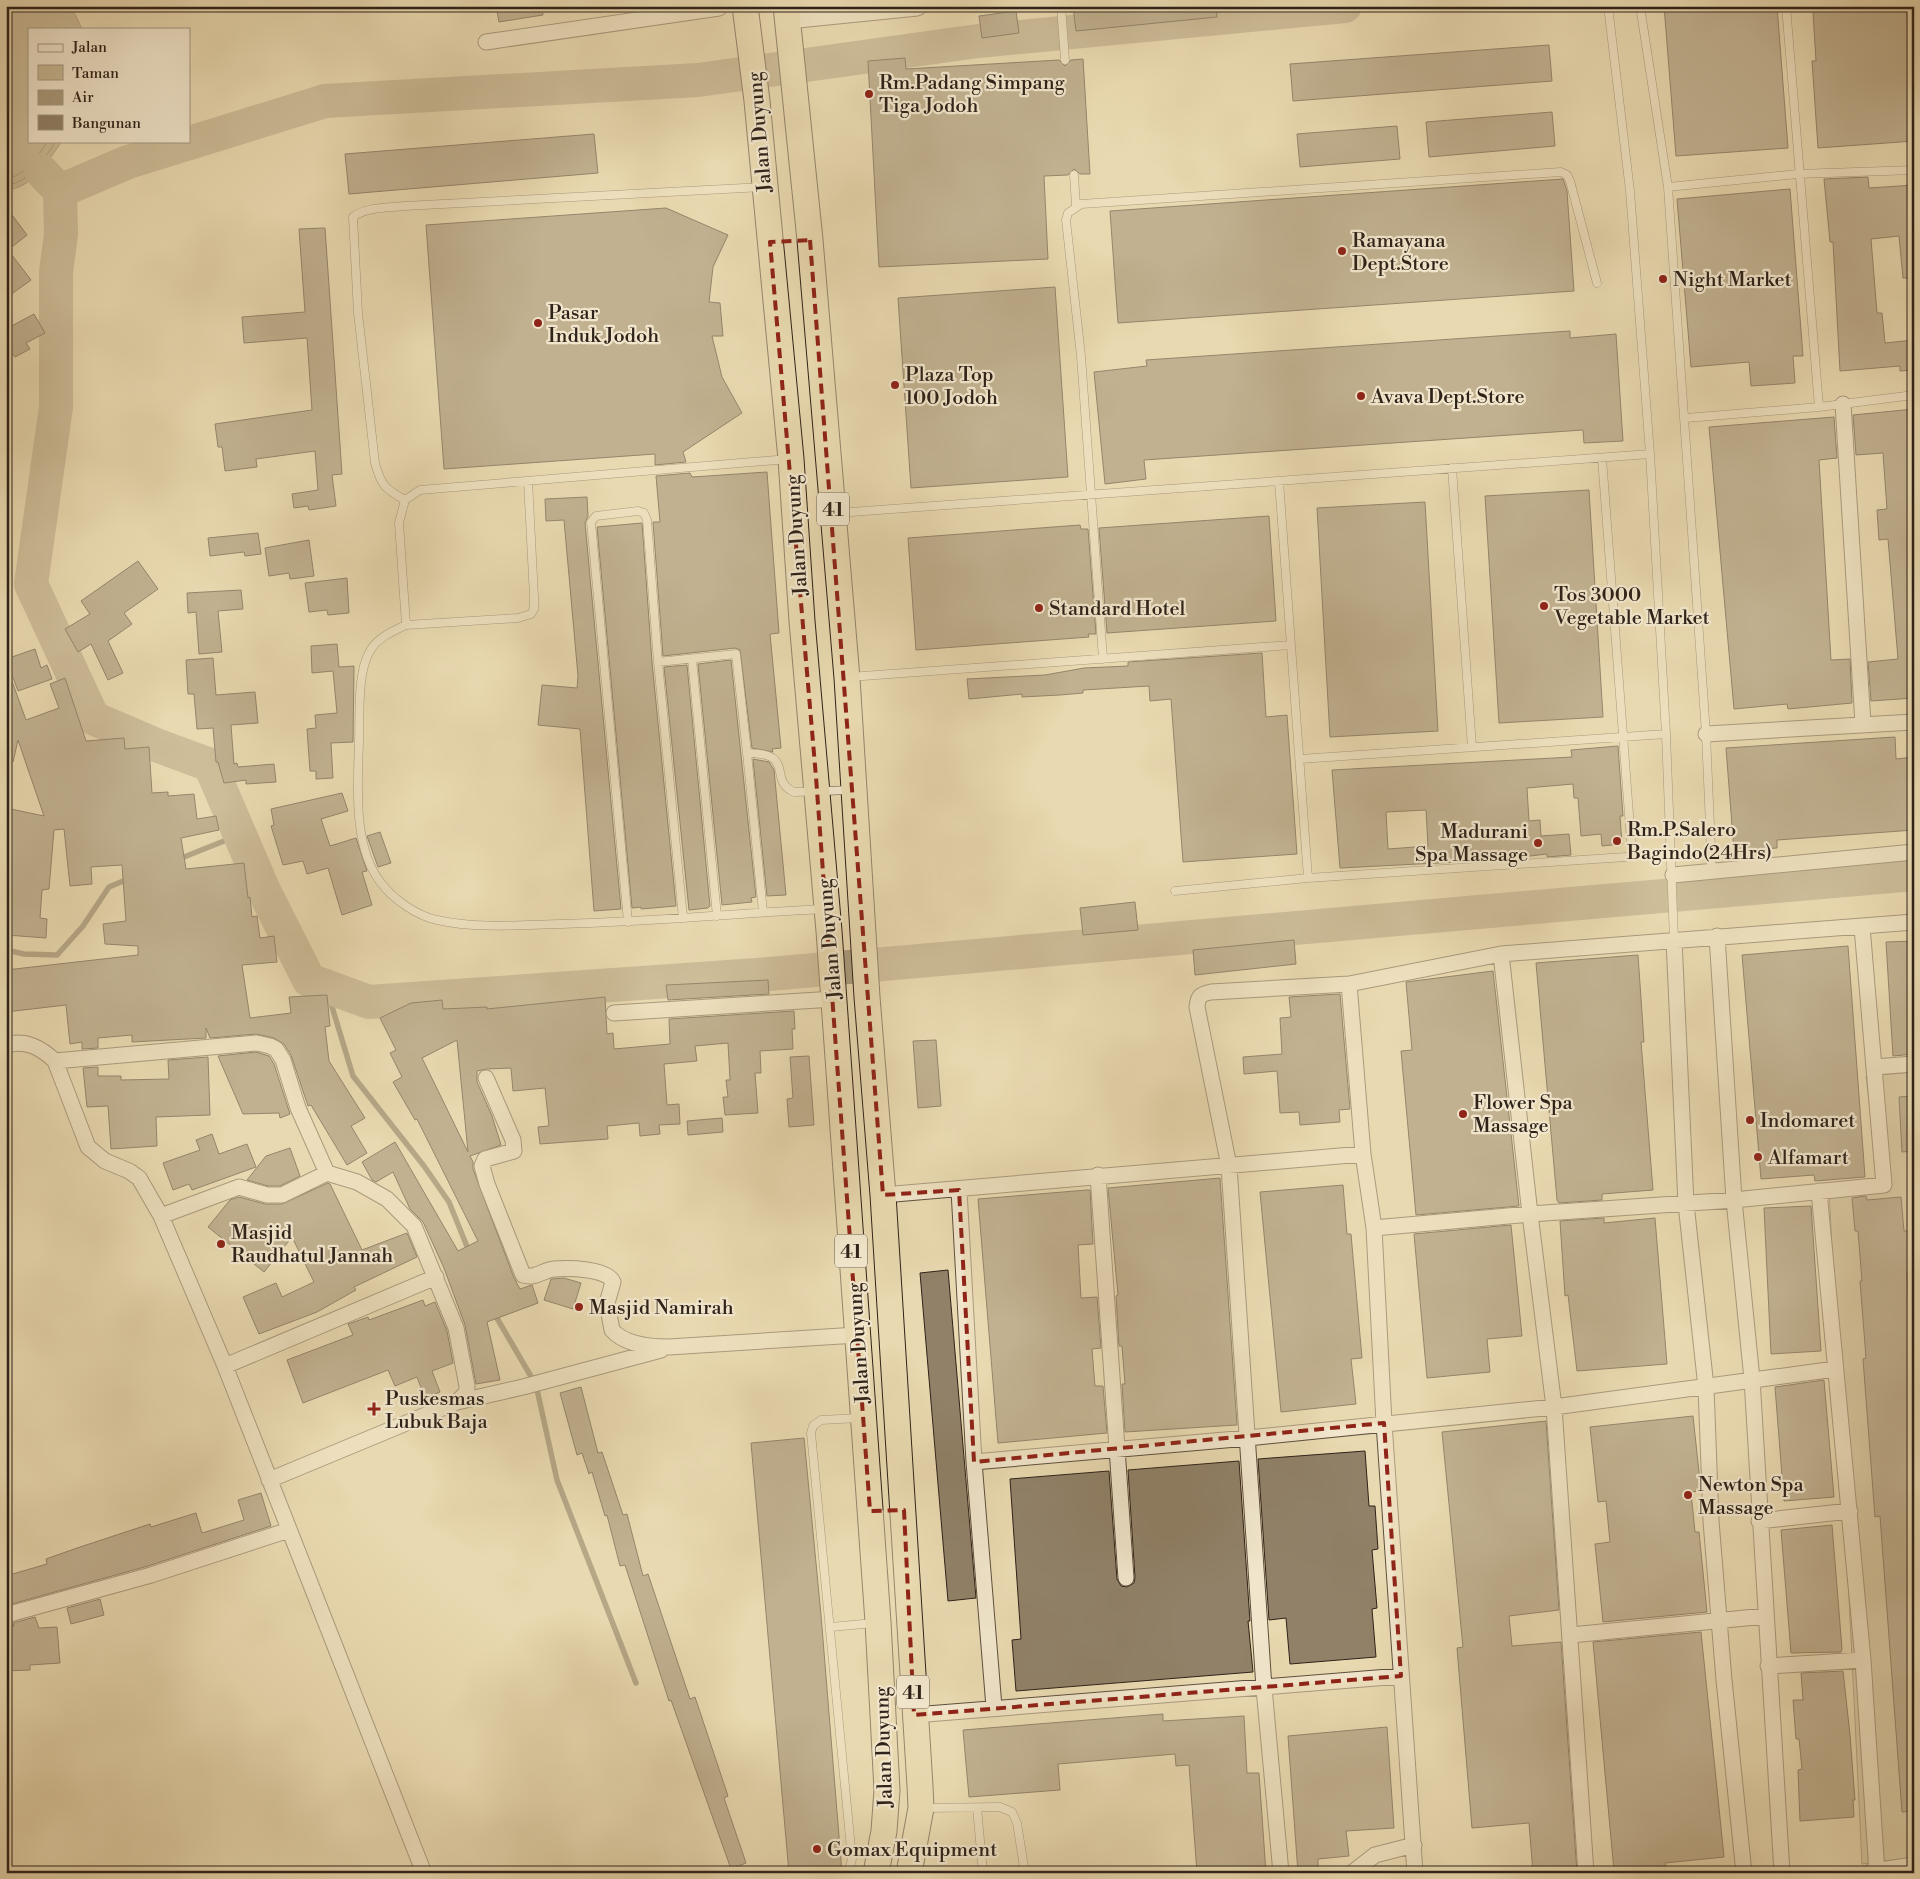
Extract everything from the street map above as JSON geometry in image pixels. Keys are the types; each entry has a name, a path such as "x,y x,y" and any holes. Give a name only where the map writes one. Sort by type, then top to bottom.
{"highway":[{"name":"Jalan Duyung","path":"746,6 757,101 791,459 834,995 864,1418 887,1790 884,1831 876,1873"},
{"name":"Jalan Duyung","path":"788,20 810,240 846,678 904,1510 914,1715 921,1808 910,1873"},
{"path":"770,242 810,240"},
{"path":"870,1511 904,1510"}],"street":[{"path":"788,20 843,10 917,6"},
{"path":"486,42 722,7"},
{"path":"1843,404 1863,724"},
{"path":"1706,734 1914,722"},
{"path":"1673,881 1712,872 1914,852"},
{"path":"1281,1873 1264,1688 1229,1166 1197,1007 1198,998 1202,994 1211,992 1349,984 1501,954 1674,932 1717,936 1914,922"},
{"path":"1374,1228 1530,1214 1734,1200 1884,1185 1862,927"},
{"path":"1674,932 1686,1204 1706,1387 1711,1521 1744,1873"},
{"path":"1717,936 1734,1200 1752,1379 1759,1521 1782,1873"},
{"path":"1501,954 1554,1407 1586,1873"},
{"path":"1349,984 1363,1154 1374,1228 1384,1423 1415,1873"},
{"path":"614,1013 834,995"},
{"path":"6,1045 20,1042 32,1044 45,1051 55,1061 88,1147 105,1161 129,1171 139,1178 160,1216 225,1366 424,1873"},
{"path":"55,1061 256,1043 270,1046 276,1050 283,1060 298,1108 327,1173"},
{"path":"1874,1067 1914,1064"},
{"path":"486,1078 513,1140 514,1151 485,1159 483,1168 487,1184 522,1274 532,1276 552,1269 593,1271 608,1275 613,1282 607,1304 610,1323 616,1334 627,1341 670,1347"},
{"path":"883,1195 959,1190 1098,1175 1363,1154"},
{"path":"160,1216 239,1188 267,1195 282,1195 327,1173 348,1178 386,1199 414,1226 456,1328 466,1377 467,1392 458,1402"},
{"path":"1098,1175 1126,1578"},
{"path":"959,1190 974,1462 994,1707"},
{"path":"1819,1191 1863,1660 1876,1873 1914,1867"},
{"path":"225,1366 436,1277"},
{"path":"269,1480 458,1402 524,1387 670,1347 857,1335"},
{"path":"974,1462 1248,1438 1554,1407 1835,1369"},
{"path":"1759,1521 1850,1511"},
{"path":"6,1615 151,1575 289,1530"},
{"path":"1571,1635 1766,1616"},
{"path":"1768,1666 1863,1660"},
{"path":"914,1715 994,1707 1264,1688 1401,1676"},
{"path":"1352,1873 1375,1855 1414,1845"}],"lane":[{"path":"1061,6 1065,60"},
{"path":"1608,6 1630,191 1650,454 1666,734 1674,932"},
{"path":"1640,6 1668,186 1686,418 1706,734 1712,872"},
{"path":"1786,6 1798,174 1819,407"},
{"path":"1668,186 1798,174 1914,170"},
{"path":"1103,659 1081,356 1066,220 1068,212 1081,204 1560,172 1567,175 1570,181 1597,283"},
{"path":"1074,175 1076,206"},
{"path":"405,500 389,491 380,482 375,463 358,313 353,217 357,213 404,206 764,187"},
{"path":"1686,418 1819,407 1914,395"},
{"path":"833,513 1650,454"},
{"path":"1175,890 1308,878 1628,857 1633,851 1602,458"},
{"path":"406,626 399,523 405,500 420,490 791,459"},
{"path":"1452,468 1472,747"},
{"path":"528,481 534,597 534,609 531,614 518,618 406,626 392,632 370,650 365,662 360,702 358,810 370,864 381,883 405,905 434,920 477,927 628,922 763,912 828,920"},
{"path":"1279,481 1308,878"},
{"path":"628,922 591,522 596,516 638,511 644,513 647,520 658,662 683,918"},
{"path":"846,678 1291,645"},
{"path":"658,662 735,654 737,656 763,912"},
{"path":"692,659 717,916"},
{"path":"1300,759 1666,734"},
{"path":"747,753 766,753 773,756 789,790 800,793 854,790"},
{"path":"848,1873 852,1859 811,1433 813,1426 821,1420 864,1418"},
{"path":"831,1627 878,1622"},
{"path":"921,1808 1000,1807 1012,1812 1017,1823 1025,1873"},
{"path":"977,1808 983,1873"}],"highlighted area":[{"path":"810,240 883,1195 959,1190 974,1462 1384,1423 1401,1676 914,1715 904,1510 870,1511 816,777 770,242"}],"green space":[{"path":"1914,1072 1914,1858 1862,1864 1829,1187 1878,1179 1866,1076"}],"water":[{"path":"6,6 71,6 82,28 28,28 28,142 61,142 45,165 32,179 16,188 6,190"}],"building":[{"path":"496,6 542,6 543,15 499,22"},
{"path":"1073,6 1216,6 1217,17 1076,31"},
{"path":"1664,6 1777,6 1788,148 1676,156"},
{"path":"1835,6 1914,6 1914,141 1818,148 1812,61 1816,61 1813,12 1836,10"},
{"path":"1016,11 1019,33 982,38 979,16"},
{"path":"1549,45 1552,81 1293,101 1290,64"},
{"path":"905,58 906,69 1059,60 1065,66 1071,60 1083,59 1090,174 1080,174 1074,169 1068,175 1044,176 1048,259 879,267 868,61"},
{"path":"1552,112 1555,146 1429,157 1426,122"},
{"path":"1397,126 1400,159 1300,167 1297,134"},
{"path":"594,134 598,173 349,194 345,154"},
{"path":"1868,177 1869,188 1914,185 1914,278 1903,278 1899,236 1871,239 1877,313 1882,313 1885,343 1914,340 1914,370 1900,371 1900,366 1840,371 1833,242 1830,242 1824,179"},
{"name":"Ramayana Dept.Store","path":"1563,179 1567,191 1574,291 1118,323 1110,211"},
{"path":"1790,189 1803,356 1793,356 1795,383 1751,386 1749,362 1691,367 1677,199"},
{"path":"6,207 27,235 8,250 31,280 6,298"},
{"name":"Pasar Induk Jodoh","path":"666,208 728,235 713,267 709,302 720,303 723,336 712,336 722,377 742,413 683,452 686,462 655,465 655,454 444,469 426,225"},
{"path":"325,228 342,474 332,475 336,506 309,510 308,506 294,508 292,494 318,490 315,451 256,459 257,467 225,471 222,447 218,447 215,424 312,410 307,338 244,343 242,317 305,312 299,229"},
{"path":"1055,287 1068,477 911,488 898,298"},
{"path":"34,314 45,333 26,343 30,349 15,357 12,353 6,356 6,329"},
{"name":"Avava Dept.Store","path":"1570,331 1570,338 1616,334 1623,441 1584,443 1583,430 1144,460 1146,479 1105,484 1094,372 1147,366 1146,360"},
{"path":"1914,409 1914,698 1871,701 1868,662 1898,659 1888,539 1879,540 1877,510 1887,509 1883,453 1856,455 1853,415"},
{"path":"1834,417 1837,458 1819,460 1831,660 1850,659 1852,703 1788,709 1787,704 1734,709 1709,427"},
{"path":"767,472 779,633 770,634 781,748 772,749 773,752 752,748 740,650 735,648 663,656 653,522 660,522 656,476 690,473 692,477"},
{"name":"Tos 3000 Vegetable Market","path":"1589,490 1603,717 1499,723 1485,496"},
{"path":"587,497 588,516 585,523 621,909 594,911 580,729 538,725 542,685 577,688 578,676 564,520 546,521 545,499"},
{"path":"1425,502 1438,731 1330,737 1317,508"},
{"path":"1269,516 1276,621 1107,633 1099,528"},
{"path":"642,523 652,662 676,906 641,909 641,907 632,908 597,527"},
{"path":"1080,525 1081,529 1088,529 1096,634 1088,634 1089,637 916,650 908,538"},
{"path":"258,533 261,554 245,556 244,552 210,556 208,538"},
{"path":"309,540 314,576 290,579 289,573 269,576 265,548"},
{"path":"138,561 158,589 124,613 132,624 108,641 123,673 108,680 91,644 78,652 65,629 90,614 81,601"},
{"path":"347,578 349,613 328,615 327,610 309,612 305,583"},
{"path":"241,590 243,609 218,611 222,652 199,654 196,612 188,613 187,593"},
{"path":"337,644 339,667 354,666 353,742 331,743 333,778 316,779 316,771 310,771 307,729 316,728 315,715 337,713 333,671 312,673 311,646"},
{"path":"35,649 41,668 47,665 52,679 18,691 6,659"},
{"path":"1262,653 1266,717 1287,715 1297,854 1183,862 1171,699 1150,701 1149,686 1083,690 1083,693 1060,695 1022,697 1022,694 969,699 967,679 1045,675 1084,668 1128,666 1128,662"},
{"path":"213,658 216,695 255,692 258,723 231,725 234,764 237,763 238,767 274,764 276,782 246,784 246,780 224,783 218,762 216,762 213,728 197,729 194,694 188,694 186,660"},
{"path":"731,660 756,897 751,898 752,902 722,905 698,664"},
{"path":"687,665 710,906 708,908 689,910 664,667"},
{"path":"8,670 26,720 59,708 50,684 65,678 86,741 124,738 125,749 149,747 152,793 168,792 168,796 194,794 197,819 216,816 219,830 181,838 186,869 244,863 252,917 257,916 260,938 274,936 277,962 242,965 250,1018 291,1013 289,997 327,995 330,1026 325,1027 329,1061 365,1118 351,1126 367,1153 347,1165 311,1105 308,1106 291,1055 284,1044 274,1038 256,1034 210,1038 206,1028 206,1038 132,1042 132,1035 98,1038 98,1048 82,1049 82,1042 70,1044 66,1005 6,1012 6,970 138,955 138,946 105,944 103,924 126,921 122,865 91,867 92,884 70,886 64,829 54,830 49,889 42,890 40,918 47,919 46,938 6,935 6,808 44,816 18,740 13,762 6,761 6,671"},
{"path":"1895,737 1896,759 1914,757 1914,830 1777,840 1777,848 1734,851 1726,748"},
{"path":"1618,746 1623,816 1620,816 1622,844 1602,846 1601,834 1581,836 1578,798 1574,798 1573,784 1527,788 1529,821 1540,820 1541,836 1569,834 1571,855 1547,857 1547,854 1497,860 1340,868 1332,770 1572,757 1571,750","holes":["1426,810 1428,846 1388,849 1386,812"]},
{"path":"753,759 769,762 774,770 786,895 767,896"},
{"path":"342,793 348,811 321,819 330,846 356,838 367,871 362,872 372,905 342,915 328,868 307,874 303,861 283,865 271,826 274,825 271,809"},
{"path":"380,832 391,863 378,867 367,836"},
{"path":"1135,902 1138,930 1083,935 1080,908"},
{"path":"1294,940 1296,964 1195,975 1193,950"},
{"path":"1914,941 1914,1054 1893,1056 1886,942"},
{"path":"1848,946 1865,1177 1815,1181 1814,1175 1761,1179 1742,955"},
{"path":"1638,955 1644,1042 1641,1042 1653,1190 1602,1194 1602,1200 1559,1203 1557,1200 1536,963"},
{"path":"1493,971 1519,1206 1416,1215 1401,1051 1412,1050 1406,982"},
{"path":"768,980 769,994 668,1000 666,985"},
{"path":"1340,994 1350,1109 1339,1110 1340,1122 1300,1125 1299,1112 1280,1113 1277,1071 1244,1074 1243,1057 1282,1054 1280,1018 1291,1017 1289,997"},
{"path":"605,997 607,1034 613,1033 614,1049 670,1044 669,1019 794,1011 795,1029 792,1029 793,1049 760,1051 761,1073 755,1073 758,1113 725,1115 723,1097 728,1097 726,1080 730,1080 728,1043 695,1046 697,1061 664,1064 667,1105 679,1104 680,1124 659,1125 660,1134 640,1136 639,1123 607,1126 608,1139 540,1144 538,1127 549,1126 545,1088 513,1091 511,1068 477,1071 477,1082 492,1116 501,1145 470,1156 473,1162 473,1169 514,1278 520,1289 532,1285 538,1303 487,1322 500,1380 476,1384 465,1325 444,1268 423,1222 410,1209 393,1172 376,1182 372,1180 362,1162 395,1142 458,1251 478,1241 417,1119 415,1120 393,1082 402,1077 390,1053 396,1050 380,1018 411,1003 442,1000 443,1009 487,1007 487,1009","holes":["457,1040 468,1152 422,1058"]},
{"path":"936,1040 941,1106 918,1108 913,1041"},
{"path":"256,1052 269,1056 274,1064 290,1114 280,1118 279,1113 243,1114 218,1056"},
{"path":"809,1056 814,1125 789,1127 787,1099 793,1098 790,1057"},
{"path":"208,1057 210,1115 156,1117 157,1146 111,1149 108,1106 87,1107 83,1068 98,1067 98,1076 121,1076 121,1080 169,1079 168,1060"},
{"path":"1914,1096 1914,1151 1902,1152 1899,1097"},
{"path":"722,1118 723,1132 688,1135 687,1121"},
{"path":"212,1134 219,1154 247,1144 256,1167 192,1190 189,1184 173,1190 163,1163 200,1150 196,1140"},
{"path":"290,1148 300,1176 280,1186 268,1186 247,1180 266,1156"},
{"path":"1220,1178 1237,1425 1125,1432 1122,1384 1125,1384 1122,1346 1119,1346 1116,1296 1118,1295 1108,1188"},
{"path":"328,1183 362,1250 407,1233 417,1257 354,1287 356,1290 317,1312 259,1334 243,1297 276,1283 282,1297 314,1282 292,1237 264,1272 208,1227 230,1200 239,1197 265,1204 282,1204"},
{"path":"1343,1185 1347,1234 1351,1234 1362,1358 1351,1359 1356,1404 1281,1412 1260,1192"},
{"path":"1090,1190 1093,1244 1078,1245 1081,1298 1097,1297 1101,1348 1092,1349 1095,1386 1103,1386 1107,1433 998,1443 978,1199"},
{"path":"1866,1196 1867,1200 1901,1197 1904,1231 1914,1231 1914,1272 1907,1272 1909,1315 1914,1315 1914,1811 1902,1812 1880,1516 1875,1517 1863,1359 1866,1358 1858,1231 1855,1231 1852,1198"},
{"path":"1811,1206 1821,1351 1771,1354 1764,1208"},
{"path":"1604,1218 1604,1223 1655,1218 1667,1364 1577,1371 1568,1295 1565,1296 1560,1221"},
{"path":"1511,1225 1522,1336 1487,1339 1490,1372 1427,1378 1414,1234"},
{"path":"948,1270 976,1598 948,1601 920,1273"},
{"path":"564,1278 581,1283 573,1309 544,1300 551,1279"},
{"path":"423,1300 425,1306 435,1302 447,1331 453,1363 432,1371 440,1392 425,1398 417,1377 395,1386 388,1370 303,1403 287,1360 353,1335 348,1324 368,1317 369,1320"},
{"path":"1824,1380 1834,1497 1784,1501 1775,1387"},
{"path":"581,1387 598,1453 602,1452 623,1515 627,1514 643,1576 648,1574 690,1699 695,1697 728,1796 724,1798 746,1863 731,1869 671,1700 669,1701 625,1565 620,1566 607,1515 605,1516 592,1472 589,1474 582,1453 577,1455 560,1393"},
{"path":"1693,1416 1701,1491 1691,1492 1695,1532 1699,1532 1707,1612 1603,1622 1595,1544 1610,1542 1606,1501 1598,1502 1590,1427"},
{"path":"1546,1421 1559,1610 1509,1616 1512,1646 1561,1642 1577,1873 1533,1873 1529,1823 1472,1828 1457,1648 1463,1647 1442,1432"},
{"path":"804,1438 821,1615 842,1873 789,1873 751,1443"},
{"path":"1365,1451 1369,1506 1375,1506 1378,1549 1372,1550 1377,1608 1372,1609 1376,1657 1290,1664 1286,1618 1269,1620 1258,1459"},
{"path":"1239,1461 1250,1621 1248,1621 1253,1672 1016,1691 1012,1640 1021,1639 1010,1479 1109,1471 1117,1579 1121,1586 1127,1587 1134,1583 1135,1577 1128,1470"},
{"path":"261,1493 271,1526 148,1566 8,1605 6,1576 47,1564 46,1559 77,1548 150,1524 151,1527 196,1513 202,1533 244,1520 238,1500"},
{"path":"1832,1525 1842,1649 1841,1652 1791,1653 1781,1530"},
{"path":"100,1599 104,1615 71,1624 67,1608"},
{"path":"35,1617 39,1628 57,1627 60,1663 30,1665 30,1670 6,1671 6,1626 14,1626 13,1623"},
{"path":"1701,1632 1724,1857 1665,1863 1666,1867 1614,1871 1593,1642"},
{"path":"1843,1671 1855,1800 1853,1800 1854,1817 1800,1821 1798,1770 1802,1769 1799,1739 1796,1739 1793,1700 1803,1700 1801,1673"},
{"path":"1163,1714 1163,1721 1244,1716 1247,1773 1259,1773 1266,1873 1197,1873 1189,1765 1176,1766 1175,1754 1058,1764 1060,1790 969,1797 963,1730"},
{"path":"1387,1727 1394,1828 1346,1831 1349,1856 1318,1859 1318,1873 1298,1873 1288,1736"}],"waterway":[{"path":"41,171 60,191 128,162 325,101 698,80 978,41 1345,6"},
{"path":"60,191 61,234 56,272 56,407 31,584 93,718 156,745 210,765 264,891 309,980 369,1002 757,975 1914,874"},
{"path":"179,859 239,835"},
{"path":"6,950 24,954 57,955 83,926 109,887 128,879"},
{"path":"326,987 353,1076 424,1166 449,1202 470,1254"},
{"path":"494,1313 536,1385 557,1480 636,1683"}],"place":[{"name":"Rm.Padang Simpang Tiga Jodoh","path":"869,94"},
{"name":"Ramayana Dept.Store","path":"1342,251"},
{"name":"Night Market","path":"1663,279"},
{"name":"Pasar Induk Jodoh","path":"538,323"},
{"name":"Plaza Top 100 Jodoh","path":"895,385"},
{"name":"Avava Dept.Store","path":"1361,396"},
{"name":"Tos 3000 Vegetable Market","path":"1544,606"},
{"name":"Standard Hotel","path":"1039,608"},
{"name":"Rm.P.Salero Bagindo(24Hrs)","path":"1617,841"},
{"name":"Madurani Spa Massage","path":"1538,843"},
{"name":"Flower Spa Massage","path":"1463,1114"},
{"name":"Indomaret","path":"1750,1120"},
{"name":"Alfamart","path":"1758,1157"},
{"name":"Masjid Raudhatul Jannah","path":"221,1244"},
{"name":"Masjid Namirah","path":"579,1307"},
{"name":"Puskesmas Lubuk Baja","path":"374,1409"},
{"name":"Newton Spa Massage","path":"1688,1495"},
{"name":"Gomax Equipment","path":"817,1849"}]}
